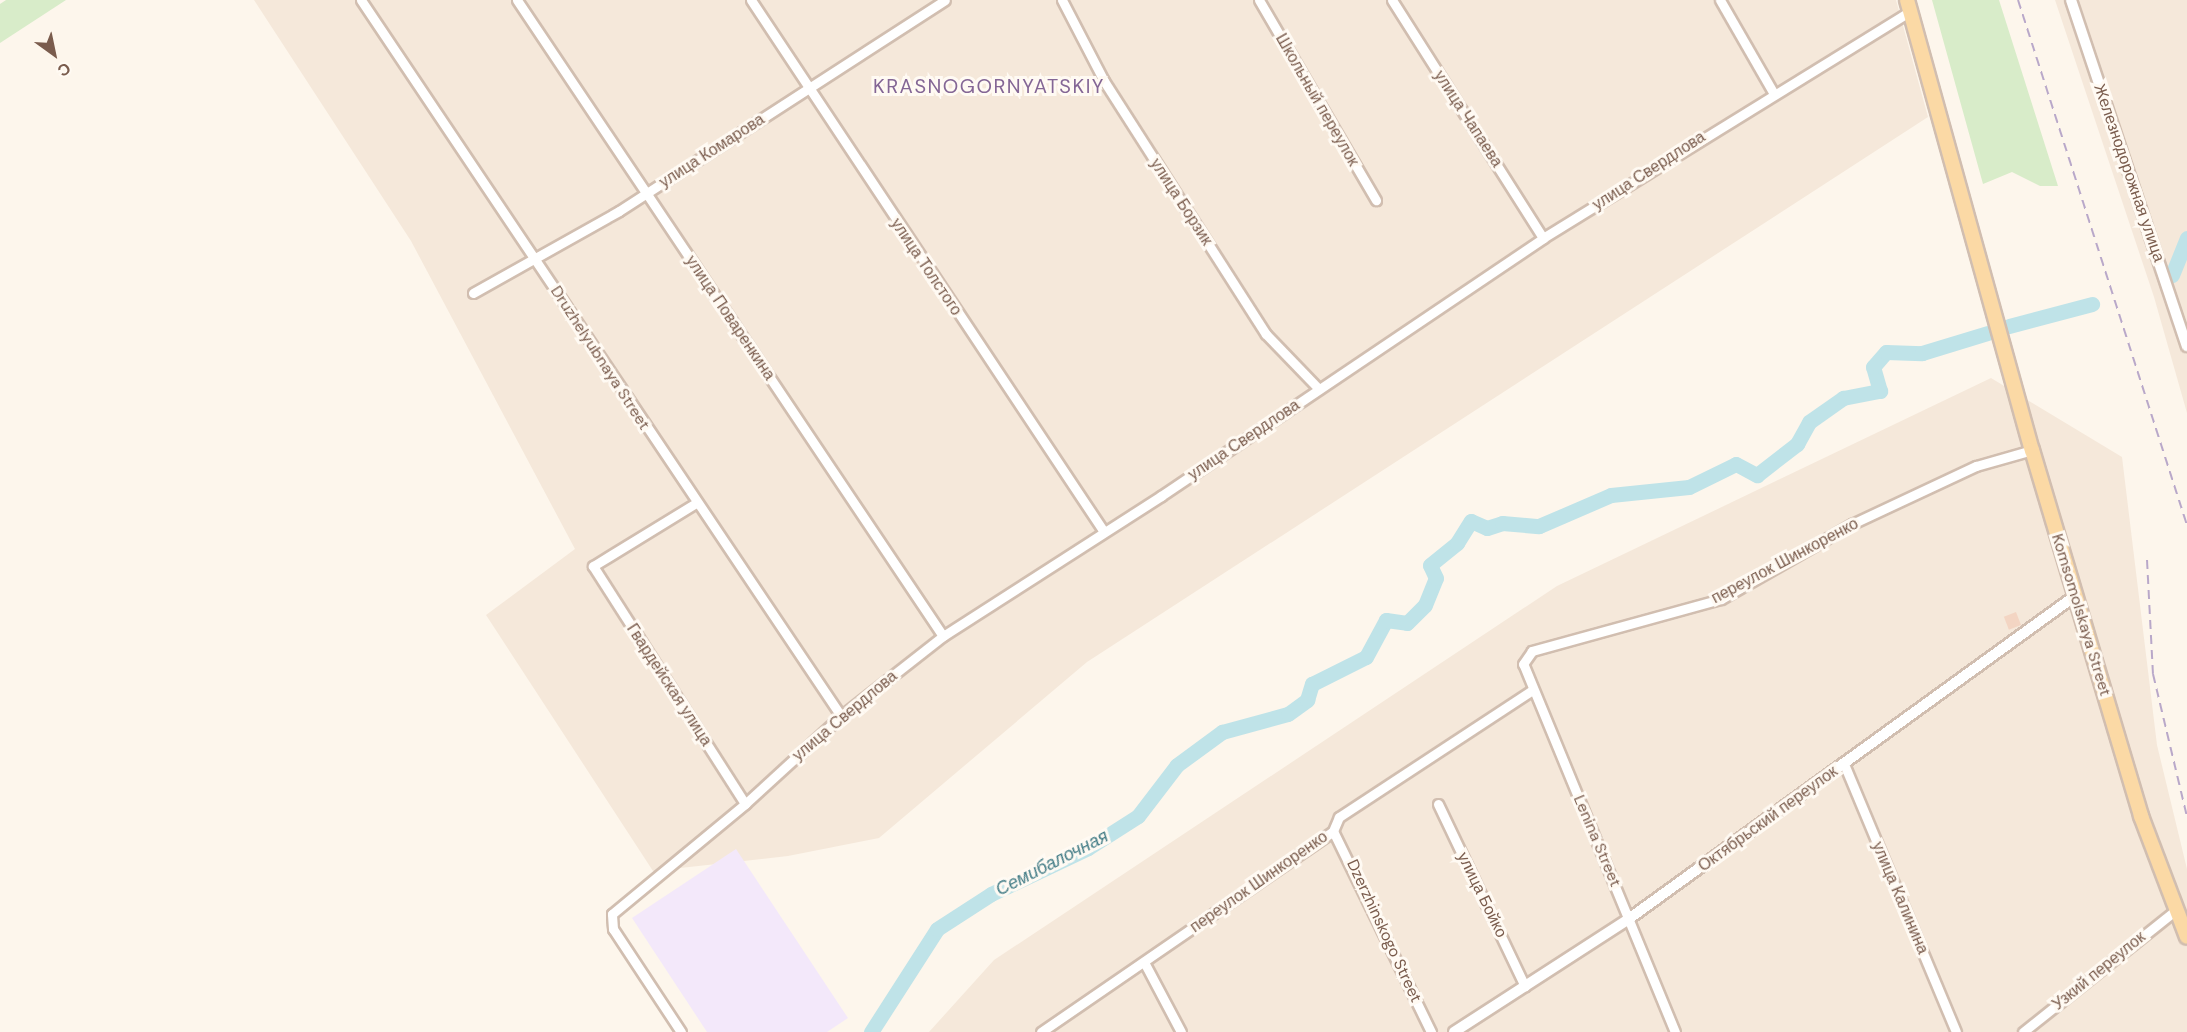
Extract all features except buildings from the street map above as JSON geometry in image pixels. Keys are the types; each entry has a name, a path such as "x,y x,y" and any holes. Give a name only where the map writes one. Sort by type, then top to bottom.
{"main road":[{"name":"Komsomolskaya Street","path":"1908,5 2032,450 2141,816 2187,937"}],"street":[{"name":"Druzhelyubnaya Street","path":"361,0 696,503 841,716"},
{"name":"улица Поваренкина","path":"516,0 943,636"},
{"name":"улица Толстого","path":"751,0 1104,532"},
{"name":"улица Комарова","path":"473,293 536,261 646,193 945,0"},
{"name":"улица Борзик","path":"1062,0 1104,81 1266,334 1319,390"},
{"name":"Школьный переулок","path":"1259,0 1376,200"},
{"name":"улица Чапаева","path":"1392,0 1544,238"},
{"path":"1720,0 1773,92"},
{"name":"Железнодорожная улица","path":"2071,0 2187,346"},
{"name":"улица Свердлова","path":"681,1032 613,929 612,914 746,804 841,716 943,636 1319,390 1544,238 1908,5"},
{"name":"переулок Шинкоренко","path":"1532,651 1721,600 1862,520 1976,466 2032,450"},
{"name":"Гвардейская улица","path":"696,503 593,566 746,804"},
{"name":"Октябрьский переулок","path":"1454,1032 1630,918 2076,596"},
{"name":"Lenina Street","path":"1532,651 1523,664 1630,918 1675,1032"},
{"name":"переулок Шинкоренко","path":"1041,1032 1333,831 1339,817 1533,690"},
{"name":"улица Калинина","path":"1844,764 1956,1032"},
{"name":"улица Бойко","path":"1438,804 1525,986"},
{"name":"Dzerzhinskogo Street","path":"1333,831 1431,1032"},
{"name":"Узкий переулок","path":"2023,1032 2176,910"},
{"path":"1144,962 1181,1032"}],"shaded area":[{"path":"254,0 1896,0 1928,117 1087,662 879,838 788,856 653,871 486,615 575,549 411,241"},
{"path":"2055,0 2187,0 2187,413 2154,297"},
{"path":"1991,378 2122,457 2157,745 2187,869 2187,1032 929,1032 994,960 1557,586"},
{"path":"736,849 848,1018 827,1032 707,1032 632,918"}],"green space":[{"path":"6,0 66,0 0,43 0,4"},
{"path":"1932,0 1999,0 2058,186 2040,186 2012,172 1983,184"}],"waterway":[{"name":"Семибалочная","path":"2172,275 2187,238"},
{"name":"Семибалочная","path":"2009,326 2092,304"},
{"name":"Семибалочная","path":"871,1032 937,929 991,894 1088,848 1138,816 1177,765 1222,732 1288,714 1307,700 1312,684 1366,657 1386,620 1407,623 1425,605 1436,578 1430,565 1457,543 1471,521 1487,528 1502,523 1539,526 1611,495 1689,487 1736,464 1757,475 1797,444 1809,422 1843,398 1880,391 1873,367 1886,352 1922,353 1988,333"}],"railway":[{"path":"2018,0 2187,525"},
{"path":"2147,560 2153,674 2187,817"}],"district":[{"name":"KRASNOGORNYATSKIY","path":"989,86"}]}
